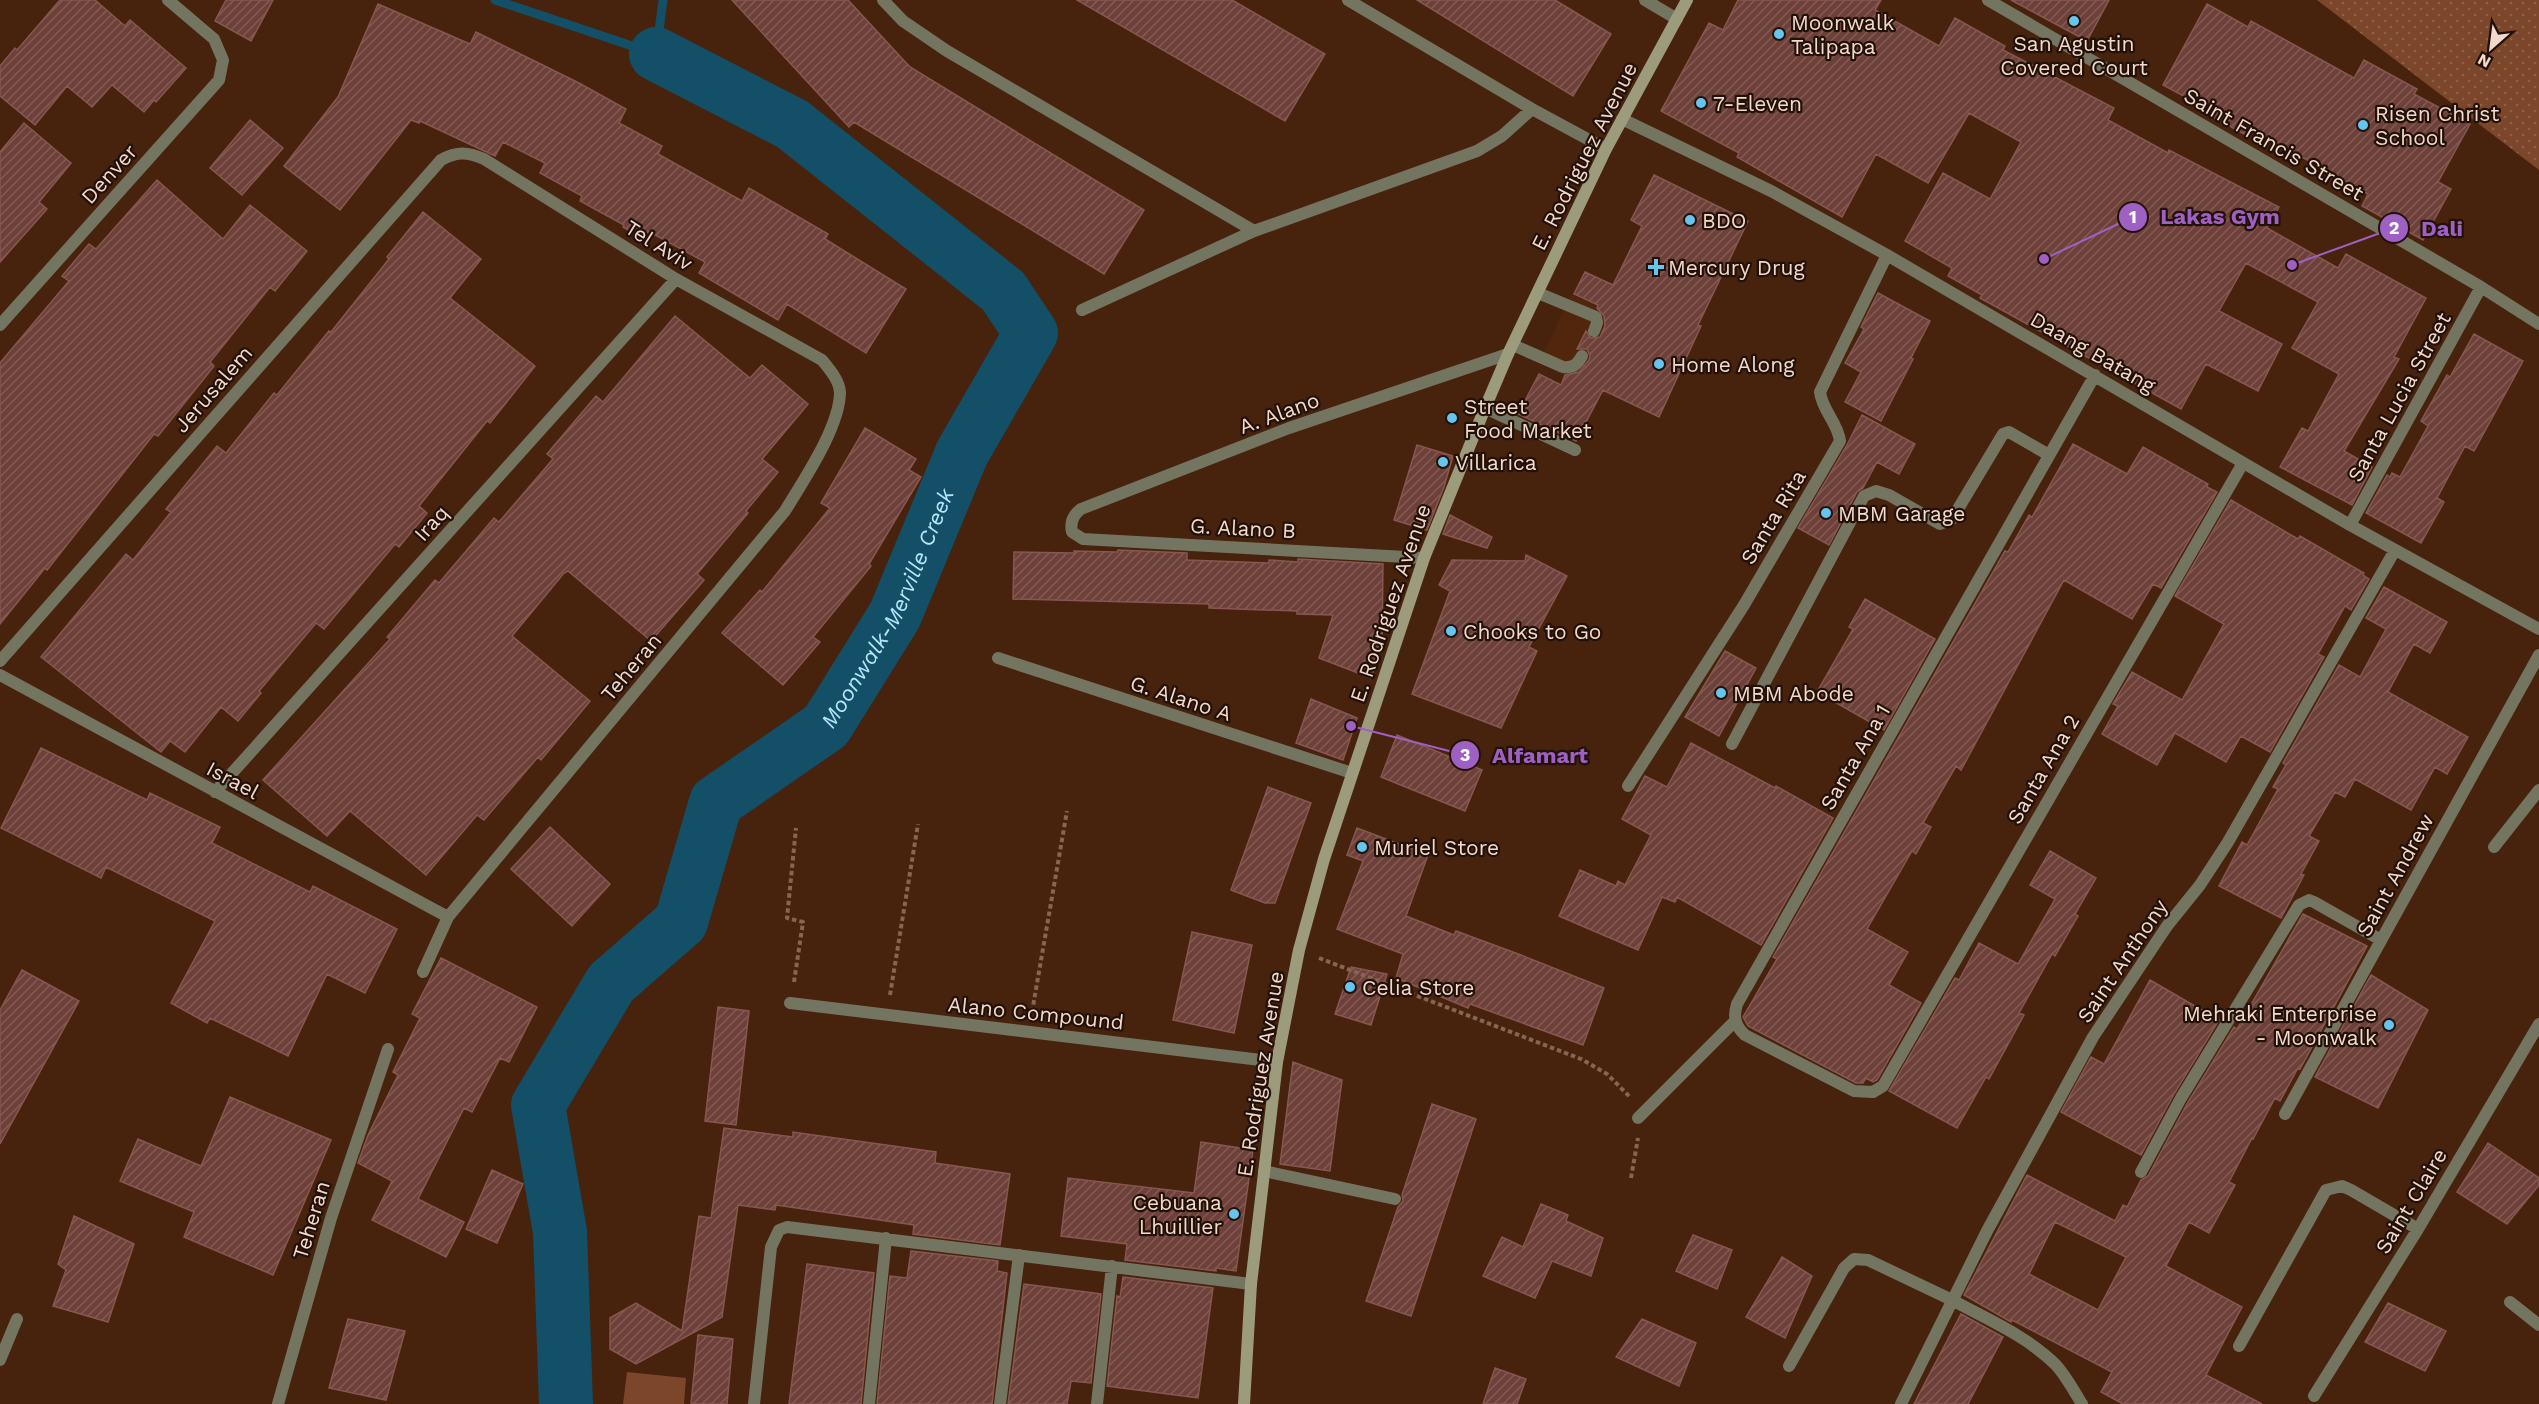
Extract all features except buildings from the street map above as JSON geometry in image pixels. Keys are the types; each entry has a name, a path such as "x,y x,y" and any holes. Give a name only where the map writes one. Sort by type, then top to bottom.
{"main road":[{"name":"E. Rodriguez Avenue","path":"1244,1404 1251,1284 1277,1062 1299,950 1324,859 1424,558 1485,408 1510,350 1606,149 1687,0"}],"street":[{"name":"Denver","path":"0,326 219,80 223,60 214,39 168,0"},
{"path":"883,0 903,21 947,51 1254,231"},
{"path":"1347,0 1532,109 1606,149"},
{"path":"1645,0 1677,19"},
{"name":"Saint Francis Street","path":"1988,0 2481,287 2539,324"},
{"path":"1082,310 1254,231 1477,151 1502,136 1532,109"},
{"name":"Daang Batang","path":"1622,119 1772,191 2095,375 2350,525 2539,629"},
{"name":"Tel Aviv","path":"461,152 484,159 676,279 822,360 834,375"},
{"name":"Jerusalem","path":"0,661 441,160 461,152"},
{"name":"Santa Rita","path":"1628,786 1743,605 1840,441 1839,431 1821,400 1820,392 1887,255"},
{"name":"Iraq","path":"215,792 676,279"},
{"name":"Santa Lucia Street","path":"2350,525 2481,287"},
{"path":"1538,293 1596,317 1597,323 1594,331"},
{"path":"1510,350 1571,368 1578,364 1582,356"},
{"name":"A. Alano","path":"1072,522 1081,509 1289,428 1510,350"},
{"name":"Teheran","path":"423,972 448,917 786,511 821,449 836,415 840,391 834,375"},
{"name":"Santa Ana 1","path":"1735,1021 1737,1004 2095,375"},
{"path":"1485,408 1575,450"},
{"path":"1732,744 1864,496 1876,491 1888,495 1940,524 1952,519 2003,434 2009,432 2049,455"},
{"name":"Santa Ana 2","path":"1735,1021 1738,1029 1745,1035 1854,1090 1873,1092 1883,1086 2243,463"},
{"name":"G. Alano B","path":"1072,522 1072,532 1083,539 1424,558"},
{"name":"Saint Anthony","path":"1901,1404 1952,1300 2093,1037 2167,926 2200,885 2228,842 2395,550"},
{"name":"Saint Andrew","path":"2285,1114 2539,655"},
{"name":"G. Alano A","path":"998,658 1352,773"},
{"name":"Israel","path":"0,675 448,917"},
{"path":"2494,847 2539,790"},
{"path":"2140,1172 2181,1098 2296,907 2305,901 2314,902 2381,940"},
{"name":"Alano Compound","path":"790,1003 1277,1062"},
{"path":"1638,1118 1735,1021"},
{"name":"Saint Claire","path":"2314,1396 2418,1229 2539,1024"},
{"name":"Teheran","path":"278,1404 331,1218 388,1049"},
{"path":"1264,1170 1395,1199"},
{"path":"2239,1346 2326,1190 2342,1186 2418,1229"},
{"path":"754,1404 771,1247 779,1230 796,1227 1251,1284"},
{"path":"869,1404 886,1238"},
{"path":"999,1404 1019,1255"},
{"path":"1789,1366 1844,1268 1854,1259 1868,1260 1952,1300 2023,1339 2057,1367 2082,1404"},
{"path":"1097,1404 1113,1266"},
{"path":"2510,1302 2539,1324"},
{"path":"0,1360 17,1319"}],"path":[{"path":"1029,1031 1067,811"},
{"path":"886,1016 918,824"},
{"path":"790,1003 803,922 787,918 796,828"},
{"path":"1299,950 1595,1065 1628,1093 1636,1104 1637,1146 1631,1178"}],"shaded area":[{"path":"2317,0 2539,0 2539,170"},
{"path":"1571,294 1645,330 1610,398 1539,363"},
{"path":"627,1372 686,1378 684,1404 623,1404"}],"waterway":[{"name":"Moonwalk-Merville Creek","path":"495,0 656,54 663,0"},
{"name":"Moonwalk-Merville Creek","path":"566,1404 560,1232 538,1105 611,983 681,922 716,802 826,726 895,615 962,453 1031,333 1003,291 792,124 656,54"}],"place":[{"name":"San Agustin Covered Court","path":"2074,21"},
{"name":"Moonwalk Talipapa","path":"1779,34"},
{"name":"7-Eleven","path":"1701,103"},
{"name":"Risen Christ School","path":"2363,125"},
{"name":"BDO","path":"1690,220"},
{"name":"Lakas Gym","path":"2044,259"},
{"name":"Dali","path":"2292,265"},
{"name":"Mercury Drug","path":"1656,267"},
{"name":"Home Along","path":"1659,364"},
{"name":"Street Food Market","path":"1452,418"},
{"name":"Villarica","path":"1443,462"},
{"name":"MBM Garage","path":"1826,513"},
{"name":"Chooks to Go","path":"1451,631"},
{"name":"MBM Abode","path":"1721,693"},
{"name":"Alfamart","path":"1351,726"},
{"name":"Muriel Store","path":"1362,847"},
{"name":"Celia Store","path":"1350,987"},
{"name":"Mehraki Enterprise - Moonwalk","path":"2389,1025"},
{"name":"Cebuana Lhuillier","path":"1234,1214"}]}
